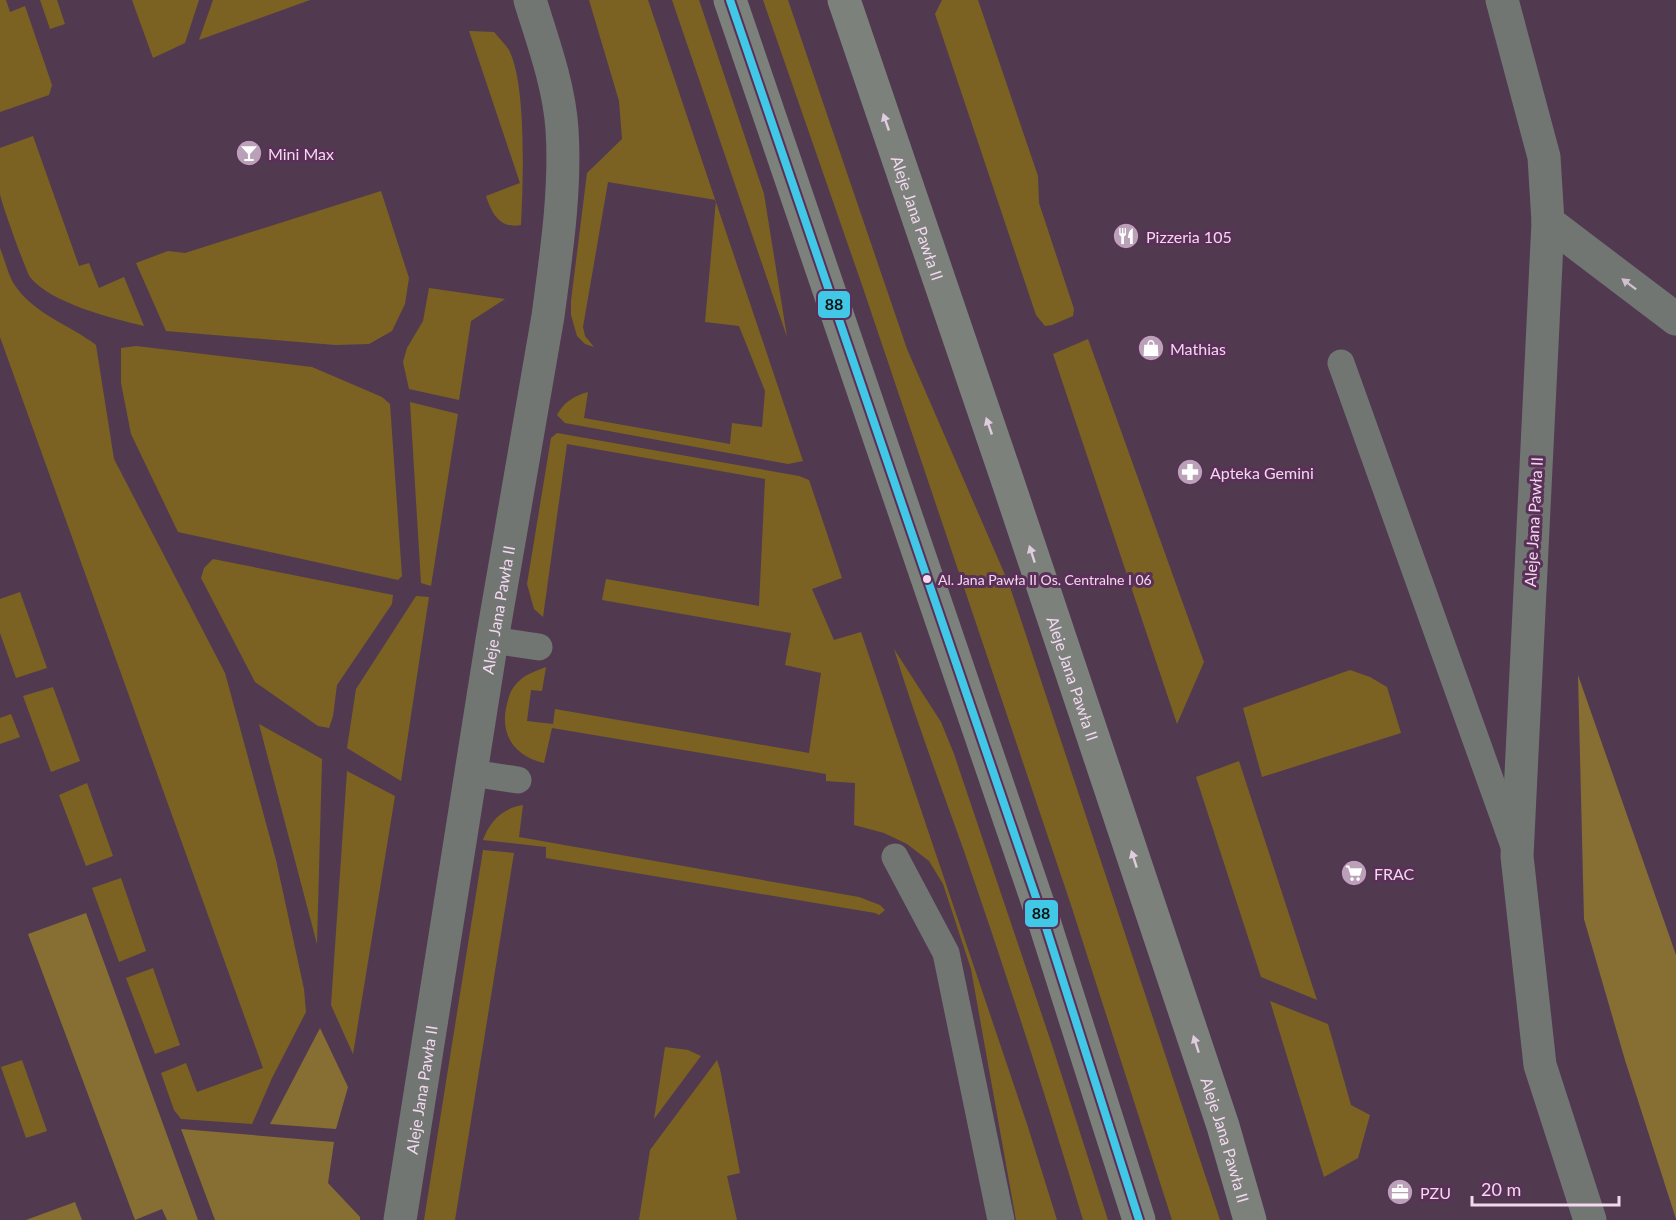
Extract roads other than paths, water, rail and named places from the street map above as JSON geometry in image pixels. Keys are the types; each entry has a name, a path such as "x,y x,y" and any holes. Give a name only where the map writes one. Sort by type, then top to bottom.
{"main road":[{"path":"730,0 1044,921 1139,1220"},
{"name":"Aleje Jana Pawła II","path":"844,0 1208,1081 1250,1220"}],"street":[{"name":"Aleje Jana Pawła II","path":"400,1220 492,640 548,316 563,166 562,127 557,94 530,0"},
{"name":"Aleje Jana Pawła II","path":"1503,0 1544,157 1548,222 1517,856 1540,1065 1590,1220"},
{"path":"1548,222 1676,319"}],"lane":[{"path":"1341,363 1517,856"},
{"path":"492,640 538,647"},
{"path":"471,773 518,780"},
{"path":"895,857 946,953 1001,1220"}],"place":[{"name":"Mini Max","path":"249,153"},
{"name":"Pizzeria 105","path":"1126,236"},
{"name":"Mathias","path":"1151,348"},
{"name":"Apteka Gemini","path":"1190,472"},
{"name":"Al. Jana Pawła II Os. Centralne I 06","path":"927,579"},
{"name":"FRAC","path":"1354,873"},
{"name":"PZU","path":"1400,1192"}]}
